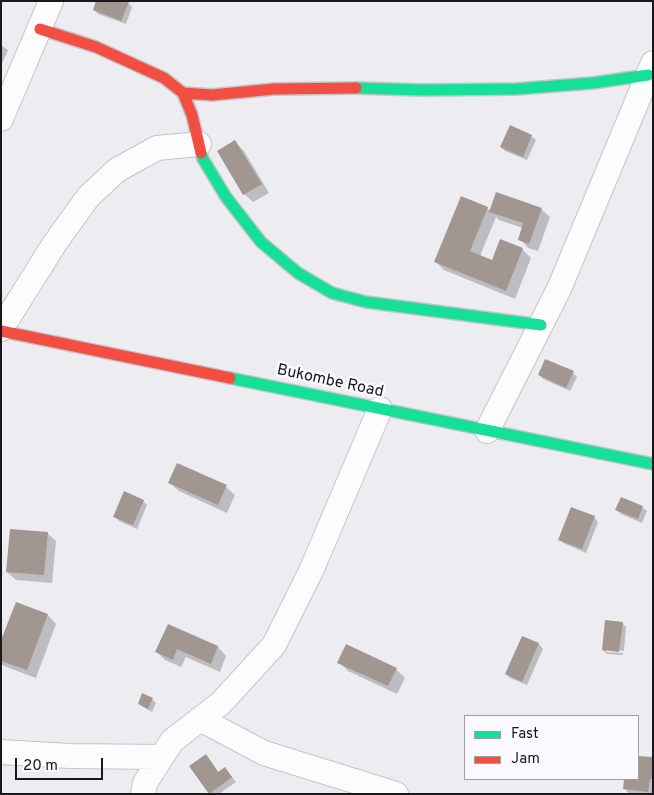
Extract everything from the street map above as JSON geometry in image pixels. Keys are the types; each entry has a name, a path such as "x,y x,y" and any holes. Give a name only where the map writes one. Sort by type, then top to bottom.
{"street":[{"path":"1,119 52,1"},
{"path":"40,29 130,62 164,78 183,93 192,115 203,159 226,197 261,242 298,273 332,293 366,302 541,325"},
{"path":"183,93 212,95 274,89 348,88 423,90 516,89 593,83 650,69"},
{"path":"487,431 559,289 650,69"},
{"path":"1,330 55,243 88,197 117,170 156,148 199,144"},
{"name":"Bukombe Road","path":"1,330 653,464"},
{"path":"143,794 145,783 172,741 221,702 274,644 311,571 380,409"},
{"path":"200,719 264,753 396,794"},
{"path":"1,752 70,756 161,757"}],"building":[{"path":"96,1 129,2 121,21 93,10"},
{"path":"510,125 532,135 523,157 500,147"},
{"path":"235,140 262,184 243,195 217,151"},
{"path":"496,192 542,208 529,244 518,240 523,223 489,212"},
{"path":"461,196 488,207 470,251 492,260 500,239 523,248 506,291 434,262"},
{"path":"545,359 574,371 566,388 538,375"},
{"path":"177,463 227,485 218,505 168,483"},
{"path":"124,491 144,500 133,525 113,517"},
{"path":"621,497 643,506 638,519 615,510"},
{"path":"571,507 595,516 582,549 558,540"},
{"path":"10,529 48,532 44,575 6,572"},
{"path":"16,602 48,614 27,670 1,661 1,640"},
{"path":"605,620 623,622 619,652 602,650"},
{"path":"168,624 218,646 211,664 177,649 173,660 155,652"},
{"path":"522,636 539,643 522,682 505,674"},
{"path":"346,644 397,668 388,686 337,663"},
{"path":"142,693 153,698 148,709 138,704"},
{"path":"206,754 218,772 225,767 232,777 209,794 189,766"},
{"path":"639,756 653,757 653,779 650,779 648,792 623,789 624,780 639,780"}],"traffic: fast":[{"path":"356,88 423,90 516,89 593,83 648,75"},
{"path":"201,153 226,197 261,242 298,273 332,293 366,302 541,325"},
{"path":"230,378 653,464"}],"traffic: jam":[{"path":"40,29 96,47 164,78 183,93 192,115 201,153"},
{"path":"183,93 212,95 274,89 356,88"},
{"path":"1,331 230,378"}]}
